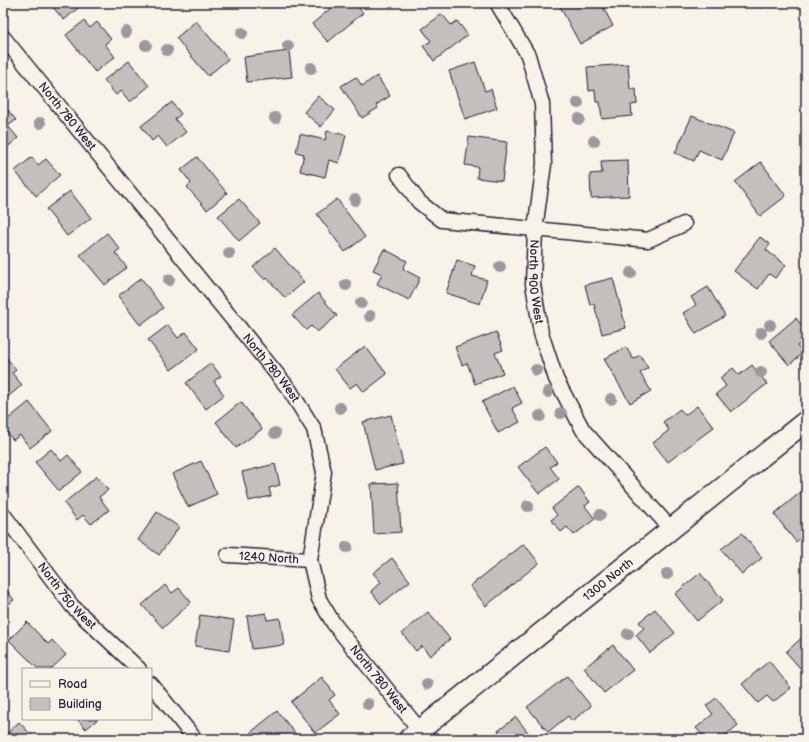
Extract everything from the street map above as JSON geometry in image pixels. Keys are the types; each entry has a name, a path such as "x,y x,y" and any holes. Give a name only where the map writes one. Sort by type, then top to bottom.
{"street":[{"name":"North 900 West","path":"497,3 528,55 542,104 544,164 535,229 533,284 541,333 556,380 583,430 671,529"},
{"name":"North 780 West","path":"3,37 289,389 314,429 324,472 310,560 319,599 334,624 419,736"},
{"path":"399,175 419,202 442,220 648,240 684,224"},
{"name":"1300 North","path":"419,736 671,529 806,421"},
{"name":"North 750 West","path":"3,514 72,606 138,668"},
{"name":"1240 North","path":"228,555 310,560"},
{"path":"152,685 195,739"}],"building":[{"path":"42,3 84,3 64,20 50,4 46,8"},
{"path":"337,3 355,3 363,13 328,42 312,24"},
{"path":"558,3 601,3 613,26 580,44"},
{"path":"757,3 768,3 761,8"},
{"path":"442,14 451,25 457,21 468,35 434,61 423,46 431,41 422,29"},
{"path":"84,21 90,28 97,22 111,39 105,44 115,57 95,72 66,35"},
{"path":"196,21 228,59 208,76 176,38"},
{"path":"289,51 292,77 247,82 244,57"},
{"path":"129,61 149,86 130,102 121,91 116,95 104,80"},
{"path":"475,62 485,91 491,89 497,108 465,119 449,71"},
{"path":"628,64 630,89 636,89 637,104 631,105 632,116 602,119 600,102 596,102 595,90 589,91 587,67"},
{"path":"377,76 390,96 376,105 378,108 362,118 341,86 356,77 362,86"},
{"path":"318,96 335,110 321,127 304,112"},
{"path":"172,102 181,114 175,119 186,132 167,147 158,136 152,141 141,126"},
{"path":"3,104 16,120 8,126 18,138 3,151"},
{"path":"692,116 734,133 722,160 699,150 694,161 675,153"},
{"path":"327,131 346,135 339,163 329,160 325,177 300,171 304,154 296,152 300,134 325,140"},
{"path":"469,137 507,142 502,181 477,178 478,167 465,165"},
{"path":"32,157 38,165 46,159 60,175 36,196 15,171"},
{"path":"197,157 227,193 207,210 187,187 191,183 181,170"},
{"path":"628,160 629,196 591,198 590,174 602,173 601,161"},
{"path":"761,162 786,196 760,216 735,182"},
{"path":"70,191 91,218 67,236 46,209"},
{"path":"239,199 260,223 239,241 218,216"},
{"path":"337,199 365,237 345,252 317,214"},
{"path":"107,233 120,249 115,253 127,267 105,285 80,255"},
{"path":"760,237 770,244 766,250 786,265 775,278 769,274 758,289 734,271"},
{"path":"275,248 304,282 285,298 267,278 265,280 253,267"},
{"path":"384,249 407,261 403,269 420,278 409,300 377,284 382,274 373,270"},
{"path":"457,260 475,266 472,276 487,280 480,304 446,293"},
{"path":"141,278 163,308 140,325 118,296"},
{"path":"613,278 626,328 602,334 594,304 590,305 585,285"},
{"path":"708,287 725,316 696,334 683,313 696,305 691,297"},
{"path":"318,293 337,316 317,332 311,326 306,330 292,315"},
{"path":"796,318 806,331 806,339 797,346 803,353 789,365 769,341"},
{"path":"168,325 178,338 186,332 199,349 171,370 148,340"},
{"path":"496,332 503,350 495,353 503,373 475,384 467,363 462,365 455,347"},
{"path":"365,346 387,374 364,392 357,383 350,388 335,369"},
{"path":"626,347 633,359 640,355 648,368 640,373 651,391 630,403 604,359"},
{"path":"6,357 16,370 12,373 22,385 3,401 3,359"},
{"path":"211,363 221,376 214,381 224,395 206,409 186,383"},
{"path":"752,365 767,384 731,412 716,394 726,386 720,378 733,368 739,375"},
{"path":"513,386 522,403 512,408 520,422 498,433 482,402"},
{"path":"29,402 52,431 30,448 20,435 13,440 3,427 3,423"},
{"path":"241,402 262,429 236,448 216,422"},
{"path":"697,406 714,427 668,462 653,443 669,430 663,422 680,409 685,415"},
{"path":"391,415 403,464 375,470 363,422"},
{"path":"545,447 557,462 550,467 559,479 539,494 518,467"},
{"path":"51,449 61,461 68,455 82,472 59,491 35,462"},
{"path":"201,461 217,494 188,507 172,474"},
{"path":"275,464 280,485 269,488 271,496 249,501 242,472"},
{"path":"97,476 108,490 99,497 109,510 91,524 83,515 77,520 64,503"},
{"path":"398,483 401,532 374,534 371,484"},
{"path":"579,487 590,502 585,506 595,519 574,535 567,527 561,532 551,520 557,515 552,508"},
{"path":"801,492 806,498 806,533 796,542 774,514"},
{"path":"157,512 179,527 159,555 138,540"},
{"path":"742,533 762,558 742,574 721,549"},
{"path":"524,544 539,563 486,606 470,586"},
{"path":"392,558 410,581 381,604 371,591 381,582 373,573"},
{"path":"700,573 723,600 697,621 675,594"},
{"path":"3,585 14,600 3,608"},
{"path":"165,585 172,593 179,588 191,602 163,628 142,605"},
{"path":"655,609 675,633 650,653 636,635 644,628 639,622"},
{"path":"428,612 450,639 430,656 422,646 416,651 402,633"},
{"path":"266,613 267,620 280,618 284,645 252,649 247,616"},
{"path":"200,615 234,620 229,651 195,646"},
{"path":"27,622 48,644 52,640 66,655 52,668 37,668 9,640"},
{"path":"806,634 806,663 800,668 786,652"},
{"path":"613,645 633,670 604,693 584,668"},
{"path":"769,661 791,688 773,702 767,696 758,703 742,684"},
{"path":"567,676 591,706 572,721 568,716 548,732 527,707"},
{"path":"322,677 335,695 329,700 340,714 315,733 291,702"},
{"path":"716,698 738,725 721,739 706,739 696,728 713,714 706,706"},
{"path":"277,711 300,739 255,739 250,733"},
{"path":"516,717 533,739 502,739 503,738 498,731"},
{"path":"78,720 97,720 86,729"},
{"path":"19,722 35,739 5,739 3,737"}]}
